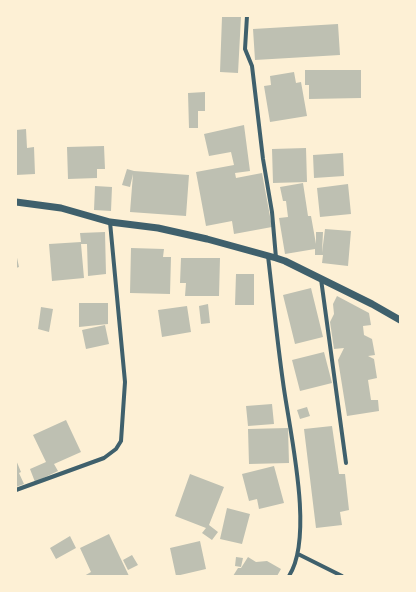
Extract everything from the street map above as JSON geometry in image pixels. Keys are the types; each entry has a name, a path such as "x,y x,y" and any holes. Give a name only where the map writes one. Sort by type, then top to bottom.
{"street":[{"path":"247,16 245,50 252,66 263,159 272,212 276,258"},
{"path":"16,202 61,208 110,222 158,228 207,239 276,258 372,304 400,320"},
{"path":"16,490 104,458 116,449 121,441 125,382 110,222"},
{"path":"268,256 300,514 300,541 298,554 289,576"},
{"path":"321,279 346,463"},
{"path":"298,554 342,576"}],"building":[{"path":"222,17 241,17 238,73 220,72"},
{"path":"338,24 340,55 255,60 253,29"},
{"path":"305,70 361,70 361,98 309,99 309,85 305,85"},
{"path":"294,72 296,83 301,82 307,116 270,122 264,86 271,85 270,76"},
{"path":"205,92 205,111 198,111 198,128 189,128 188,93"},
{"path":"244,125 250,171 235,173 236,178 262,173 272,227 234,234 232,221 206,226 196,172 234,165 231,152 209,156 204,134"},
{"path":"26,129 27,148 34,147 35,174 16,175 16,130"},
{"path":"104,146 105,169 97,169 97,178 68,179 67,147"},
{"path":"306,148 307,182 273,183 272,149"},
{"path":"343,153 344,176 314,178 313,155"},
{"path":"127,169 134,171 189,175 186,216 130,212 133,174 130,187 122,185"},
{"path":"303,183 308,216 311,216 316,244 316,232 323,232 322,253 325,229 351,231 348,266 322,263 323,255 315,255 315,249 285,254 279,218 288,217 286,201 283,201 280,187"},
{"path":"348,184 351,214 320,217 317,188"},
{"path":"95,186 112,187 111,211 94,210"},
{"path":"105,232 106,274 88,276 87,244 81,244 84,278 52,281 49,244 81,242 80,233"},
{"path":"131,248 164,249 163,257 171,257 170,294 130,293"},
{"path":"16,253 19,267 16,268"},
{"path":"181,258 220,258 219,296 185,296 186,283 180,283"},
{"path":"236,274 254,274 254,305 235,305"},
{"path":"311,288 323,337 295,344 283,295"},
{"path":"337,296 369,313 371,325 363,326 364,335 372,339 375,355 368,356 374,359 377,378 368,380 371,400 378,400 379,411 347,416 338,360 344,348 334,349 330,322 334,314 333,304"},
{"path":"79,303 108,303 108,324 79,327"},
{"path":"208,304 210,323 201,324 199,306"},
{"path":"187,306 191,332 162,337 158,310"},
{"path":"41,307 53,309 49,332 38,329"},
{"path":"105,325 109,344 86,349 82,330"},
{"path":"324,352 332,383 300,391 292,360"},
{"path":"272,404 274,424 248,426 246,406"},
{"path":"307,407 310,416 300,419 297,410"},
{"path":"66,420 81,452 54,464 58,471 35,482 30,469 46,462 33,435"},
{"path":"332,426 339,474 345,474 349,510 340,512 342,525 316,528 304,429"},
{"path":"288,428 289,463 249,464 248,429"},
{"path":"16,460 21,472 19,473 24,484 16,487"},
{"path":"274,466 284,503 259,509 257,499 249,501 242,474"},
{"path":"190,474 224,487 209,525 218,532 212,540 202,533 206,528 175,516"},
{"path":"227,508 250,514 242,544 220,539"},
{"path":"109,534 129,576 84,576 91,572 80,548"},
{"path":"70,536 76,548 56,559 50,548"},
{"path":"200,541 206,569 176,576 170,548"},
{"path":"132,555 138,565 128,570 123,560"},
{"path":"236,557 243,558 241,567 235,566"},
{"path":"248,557 256,562 267,561 281,569 277,576 233,576 238,568 241,568"}]}
